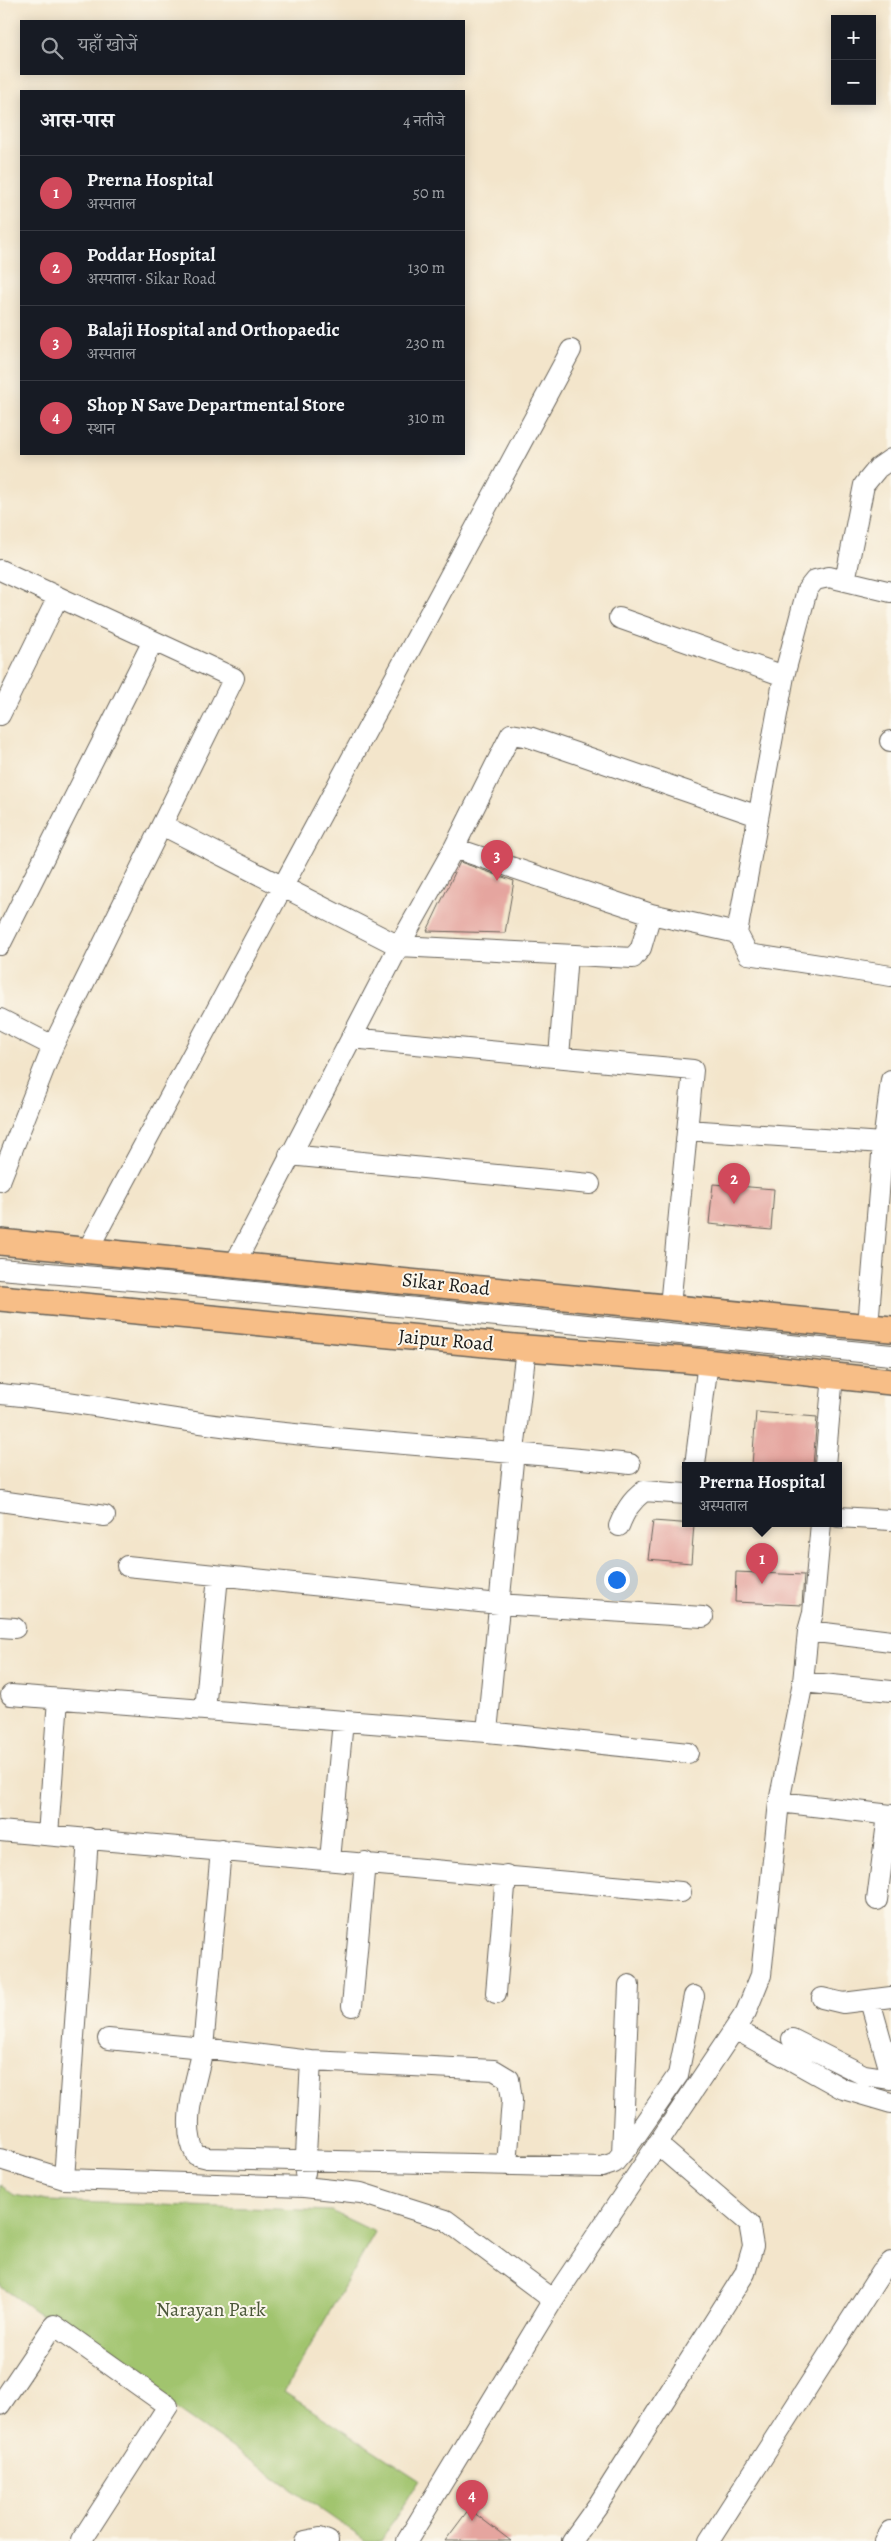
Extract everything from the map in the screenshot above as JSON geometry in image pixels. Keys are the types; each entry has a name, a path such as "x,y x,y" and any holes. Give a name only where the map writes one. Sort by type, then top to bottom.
{"main road":[{"name":"Sikar Road","path":"0,1242 880,1328"},
{"name":"Jaipur Road","path":"0,1298 526,1348 708,1362 891,1382"}],"street":[{"path":"87,1251 572,350"},
{"path":"845,581 864,485 878,468 891,459"},
{"path":"2,1169 53,1046 234,678 58,597 3,577"},
{"path":"891,592 829,577 820,578 806,590 784,676 737,932 748,954 891,976"},
{"path":"0,715 58,597"},
{"path":"619,618 784,676"},
{"path":"0,945 153,641"},
{"path":"234,1265 289,1155 399,946 454,848 511,734 529,737 758,816"},
{"path":"162,825 399,946 633,958 641,948 651,914"},
{"path":"454,848 651,914 737,932"},
{"path":"560,1057 567,955"},
{"path":"0,1019 53,1046"},
{"path":"351,1038 693,1070 670,1306"},
{"path":"880,1328 883,1143 891,1080"},
{"path":"687,1130 883,1143"},
{"path":"289,1155 590,1184"},
{"path":"0,1270 144,1281 891,1355"},
{"path":"487,1732 514,1451 526,1348"},
{"path":"695,1462 708,1362"},
{"path":"825,1462 833,1375"},
{"path":"0,1394 36,1397 222,1426 348,1439 514,1451 630,1464"},
{"path":"619,1526 626,1509 633,1499 644,1491 682,1494"},
{"path":"0,1501 104,1516"},
{"path":"842,1516 891,1520"},
{"path":"407,2541 553,2300 746,2012 761,1975 779,1802 803,1682 808,1631 813,1613 821,1527"},
{"path":"127,1566 499,1604 703,1617"},
{"path":"205,1710 218,1576"},
{"path":"808,1631 891,1641"},
{"path":"803,1682 891,1691"},
{"path":"11,1695 487,1732 688,1753"},
{"path":"48,1835 58,1699"},
{"path":"330,1860 343,1721"},
{"path":"779,1802 890,1815 877,1900"},
{"path":"0,1830 681,1892"},
{"path":"64,2179 88,1838"},
{"path":"221,1850 203,2048 188,2122 191,2146 196,2155 208,2158 602,2167 614,2163 622,2154 678,2076 694,1996"},
{"path":"352,2006 365,1862"},
{"path":"496,1993 506,1875"},
{"path":"622,2154 629,1985"},
{"path":"822,1998 843,2003 891,1997"},
{"path":"870,2001 891,2075"},
{"path":"735,2029 843,2089 891,2103"},
{"path":"108,2039 311,2061 494,2070 509,2079 512,2100 507,2165"},
{"path":"792,2039 864,2075 891,2079"},
{"path":"304,2188 311,2061"},
{"path":"572,2541 598,2505 746,2273 753,2246 749,2223 657,2144"},
{"path":"0,2159 64,2179 304,2188 361,2193 446,2220 553,2300"},
{"path":"713,2540 882,2271 891,2262"},
{"path":"0,2405 54,2325 168,2406 81,2541"},
{"path":"885,2541 891,2531"},
{"path":"304,2541 320,2538 328,2541"}],"green space":[{"name":"Narayan Park","path":"0,2185 14,2195 47,2201 331,2211 375,2232 284,2392 419,2480 381,2541 366,2541 0,2286"}],"building":[{"path":"460,862 514,881 505,933 427,931"},
{"path":"713,1184 774,1189 771,1230 709,1224"},
{"path":"756,1412 817,1417 813,1462 752,1462"},
{"path":"653,1521 682,1523 682,1527 694,1527 691,1563 648,1559"},
{"path":"736,1572 804,1575 802,1605 735,1602"},
{"path":"469,2509 511,2541 445,2541"}],"place":[{"name":"Balaji Hospital and Orthopaedic","path":"497,881"},
{"name":"Poddar Hospital","path":"734,1204"},
{"name":"Prerna Hospital","path":"762,1584"},
{"name":"Shop N Save Departmental Store","path":"472,2521"}]}
